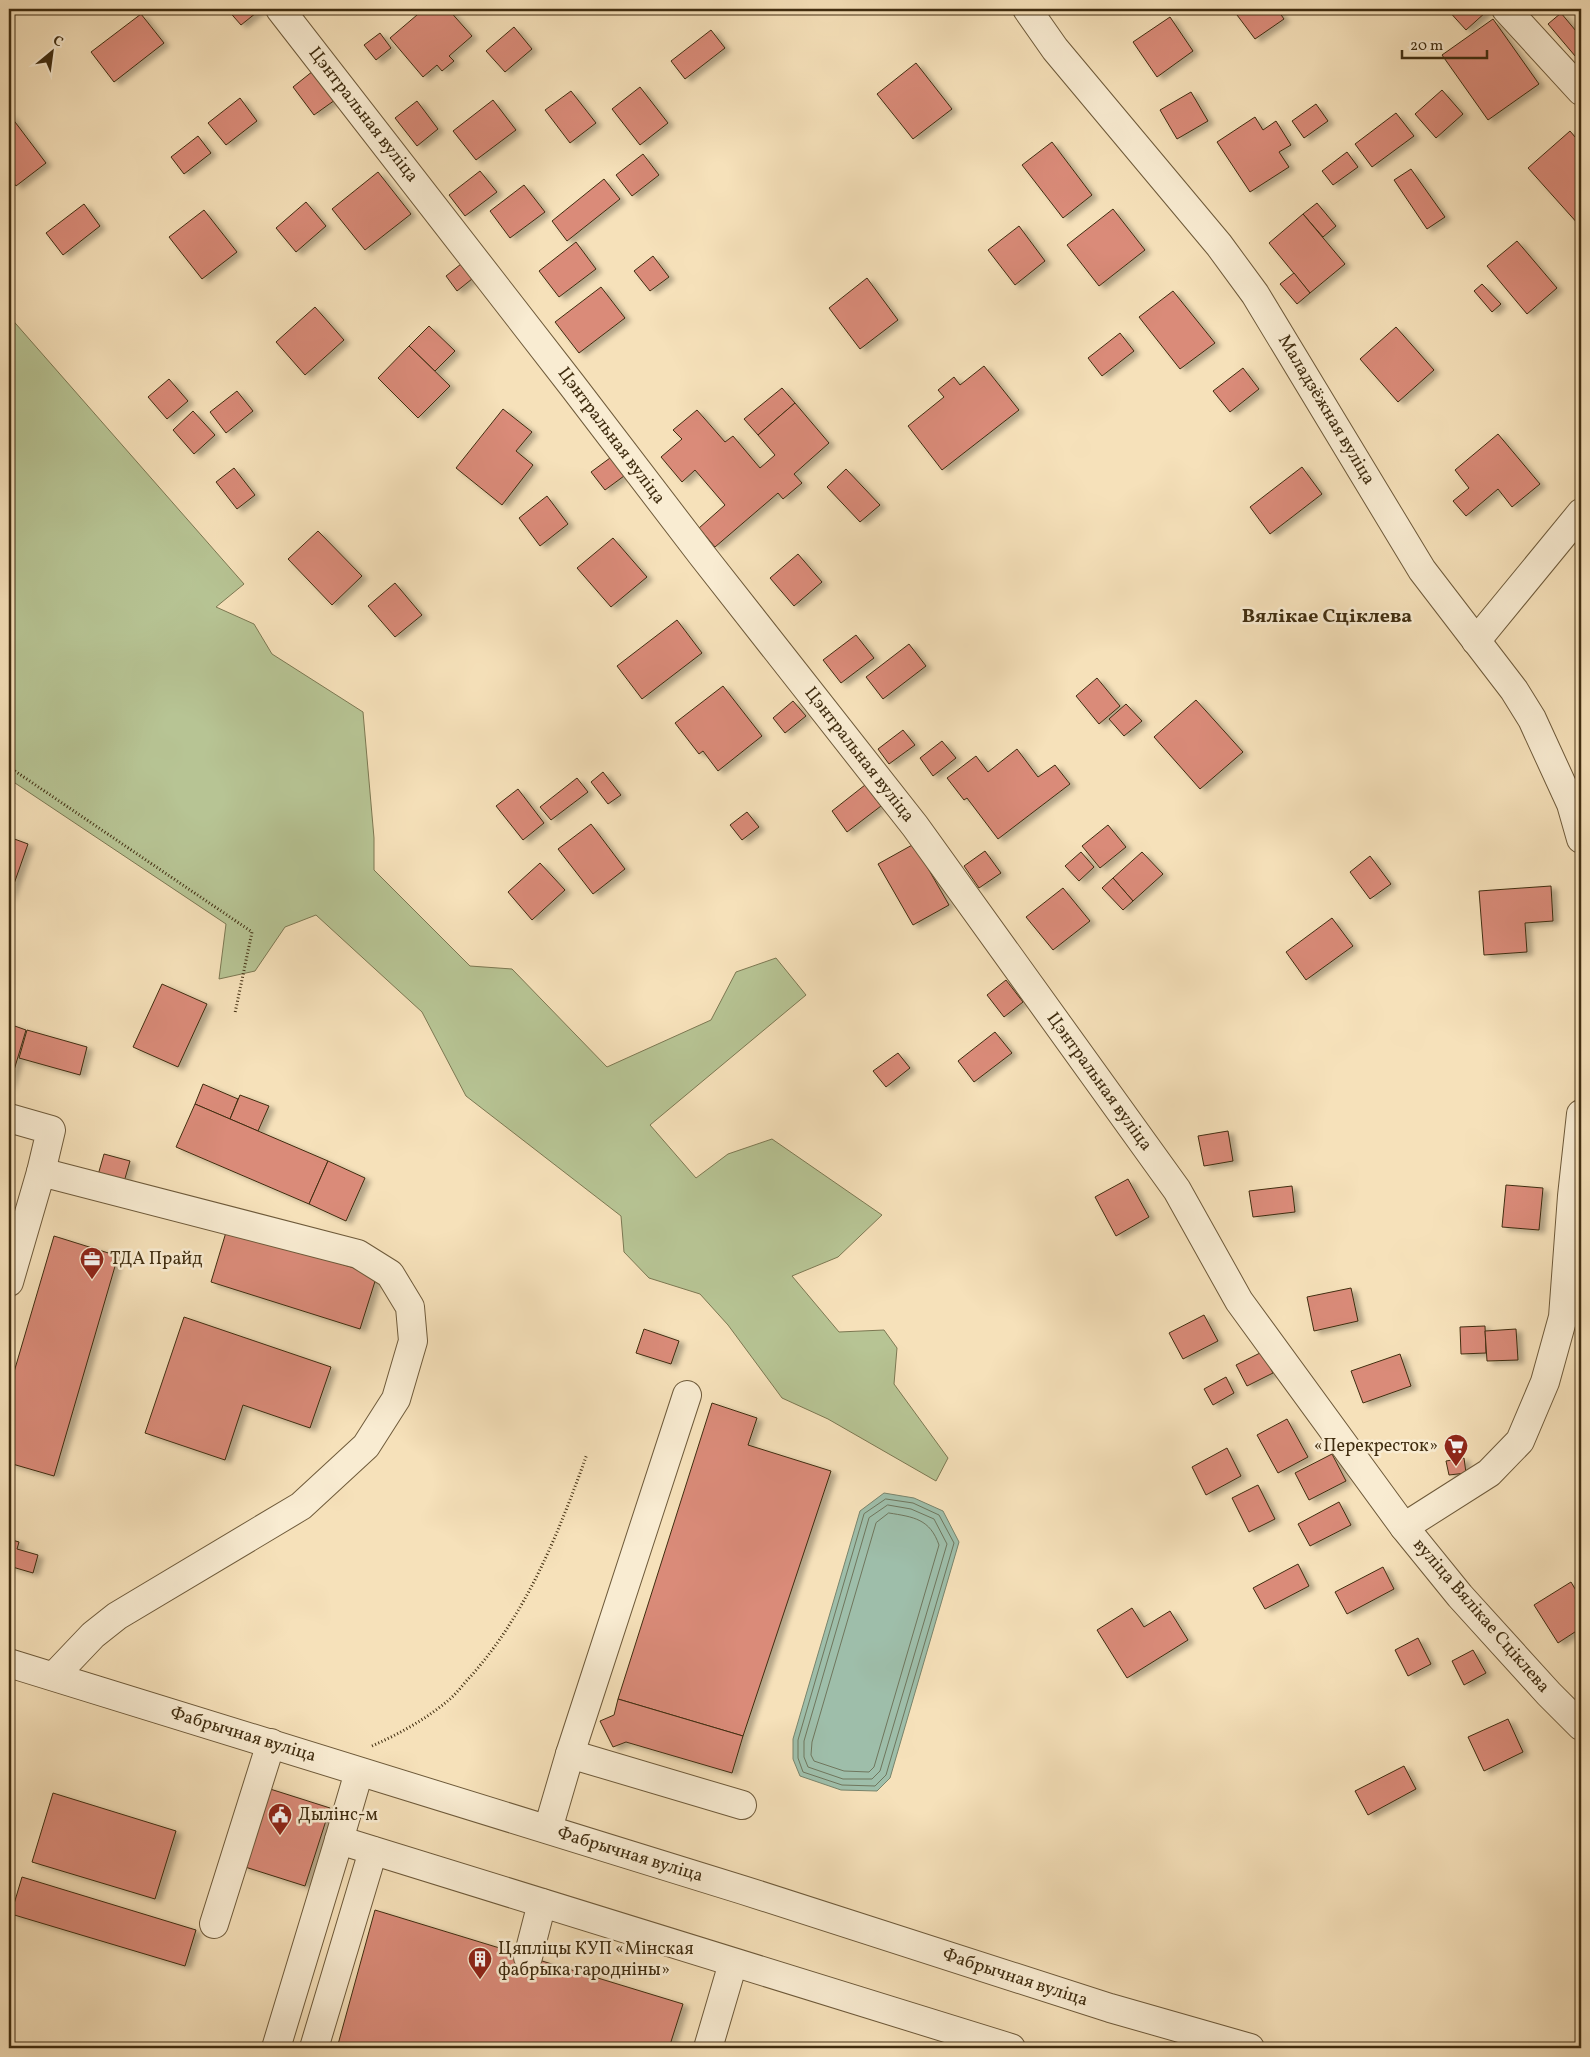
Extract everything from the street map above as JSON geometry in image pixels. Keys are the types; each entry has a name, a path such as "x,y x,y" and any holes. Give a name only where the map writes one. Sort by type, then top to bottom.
{"street":[{"name":"Цэнтральная вуліца","path":"280,9 702,555 915,826 1177,1190 1239,1301 1404,1527"},
{"name":"Маладзёжная вуліца","path":"1027,9 1055,49 1219,245 1255,294 1422,570 1514,690 1532,719 1571,804 1581,839"},
{"path":"1506,9 1581,92"},
{"path":"1476,641 1581,513"},
{"path":"1404,1527 1489,1473 1520,1441 1545,1382 1563,1317 1572,1196 1581,1114"},
{"path":"9,1118 51,1130 41,1172 9,1282"},
{"path":"41,1172 358,1254 390,1274 410,1307 413,1341 396,1399 366,1446 301,1506 117,1616 93,1635 54,1676"},
{"path":"548,1829 570,1754 687,1395"},
{"name":"вуліца Вялікае Сціклева","path":"1404,1527 1460,1596 1549,1694 1581,1726"},
{"name":"Фабрычная вуліца","path":"9,1662 548,1829 1110,2008 1250,2048"},
{"path":"214,1924 271,1743"},
{"path":"570,1754 742,1805"},
{"path":"276,2048 359,1772"},
{"path":"339,1840 1000,2047"},
{"path":"314,2048 374,1851"},
{"path":"528,1957 542,1903"},
{"path":"708,2048 733,1963"}],"path":[{"path":"9,767 252,932 235,1013"},
{"path":"332,1763 393,1736 450,1699 491,1654 533,1586 568,1506 587,1454"}],"shaded area":[{"path":"9,316 244,584 216,607 254,624 272,654 363,712 374,838 374,870 470,966 512,969 607,1067 711,1020 736,972 776,958 806,995 650,1125 696,1178 728,1154 772,1139 882,1215 838,1257 792,1276 839,1332 884,1330 897,1348 894,1384 948,1458 936,1481 828,1419 782,1398 728,1325 700,1294 649,1278 624,1252 621,1216 466,1096 422,1012 316,915 285,927 255,971 219,979 226,924 9,779"}],"water":[{"path":"884,1493 914,1498 943,1511 959,1542 890,1778 877,1791 841,1790 800,1776 793,1759 793,1739 860,1511"}],"building":[{"path":"227,9 261,9 241,25"},
{"path":"424,9 448,9 472,36 449,56 454,61 442,71 437,65 423,77 390,38"},
{"path":"1237,9 1277,9 1284,19 1255,39 1234,11"},
{"path":"1447,9 1483,9 1486,12 1466,30"},
{"path":"1561,13 1581,37 1581,63 1548,24"},
{"path":"141,14 164,43 114,82 91,52"},
{"path":"1170,17 1193,51 1157,77 1133,42"},
{"path":"1493,19 1539,84 1488,120 1442,55"},
{"path":"514,27 532,49 505,72 486,51"},
{"path":"711,30 725,48 685,79 671,61"},
{"path":"380,33 391,48 376,60 364,45"},
{"path":"916,63 952,109 913,139 877,94"},
{"path":"313,71 335,100 314,115 293,87"},
{"path":"640,87 668,123 640,145 612,109"},
{"path":"1442,90 1463,114 1436,138 1415,114"},
{"path":"571,91 596,123 570,143 545,110"},
{"path":"1191,92 1208,121 1177,139 1160,110"},
{"path":"240,98 257,121 226,145 208,123"},
{"path":"493,100 516,130 476,160 453,131"},
{"path":"417,101 438,129 417,146 395,118"},
{"path":"1316,104 1328,121 1304,138 1292,121"},
{"path":"1396,113 1414,136 1372,167 1355,144"},
{"path":"9,114 46,163 16,186 9,176"},
{"path":"1255,117 1263,130 1276,121 1291,145 1279,152 1289,167 1250,192 1217,142"},
{"path":"1570,131 1581,144 1581,223 1579,225 1528,168"},
{"path":"198,136 211,153 184,174 171,157"},
{"path":"1052,142 1092,195 1063,218 1022,165"},
{"path":"1347,152 1358,167 1333,185 1322,171"},
{"path":"643,154 659,175 632,196 616,175"},
{"path":"1411,169 1445,217 1427,229 1394,180"},
{"path":"480,171 497,192 465,216 449,195"},
{"path":"378,172 411,214 365,250 332,209"},
{"path":"604,179 620,199 567,241 552,221"},
{"path":"524,185 545,212 510,238 490,211"},
{"path":"306,202 326,226 296,252 276,228"},
{"path":"1317,203 1336,226 1323,237 1303,214"},
{"path":"84,204 100,226 63,255 46,233"},
{"path":"1113,209 1145,250 1099,286 1067,245"},
{"path":"204,210 237,252 202,279 169,237"},
{"path":"1303,214 1345,264 1310,293 1269,243"},
{"path":"1019,226 1045,261 1015,285 988,250"},
{"path":"1517,241 1557,288 1527,314 1487,266"},
{"path":"576,242 596,269 559,297 539,271"},
{"path":"653,256 669,277 650,291 634,271"},
{"path":"461,264 472,279 457,291 446,276"},
{"path":"1294,273 1310,293 1297,304 1280,284"},
{"path":"867,278 898,320 860,349 829,308"},
{"path":"1482,284 1501,304 1492,312 1474,291"},
{"path":"601,287 625,318 579,353 555,322"},
{"path":"1173,291 1215,343 1180,369 1139,317"},
{"path":"315,307 344,340 305,375 276,342"},
{"path":"429,326 455,351 435,371 409,346"},
{"path":"1396,327 1434,370 1398,402 1360,359"},
{"path":"1120,333 1134,351 1102,376 1088,358"},
{"path":"409,346 450,386 418,418 378,378"},
{"path":"984,366 1019,410 942,470 908,426 944,397 938,390 954,377 960,385"},
{"path":"1243,368 1259,389 1230,412 1213,391"},
{"path":"169,379 188,401 167,419 148,397"},
{"path":"782,388 795,403 758,435 744,419"},
{"path":"237,391 253,411 226,433 210,412"},
{"path":"795,403 829,443 794,474 802,483 783,499 778,493 715,547 699,528 725,505 695,470 682,482 661,457 682,439 673,430 697,410 725,442 733,436 760,468 775,455 758,435"},
{"path":"503,409 532,432 516,451 533,465 502,505 456,468"},
{"path":"193,411 215,435 194,454 173,430"},
{"path":"1498,434 1540,484 1512,507 1498,489 1466,516 1453,501 1469,488 1455,470"},
{"path":"610,458 624,476 605,490 591,472"},
{"path":"1302,467 1322,494 1270,534 1250,507"},
{"path":"234,468 255,495 237,509 216,482"},
{"path":"846,469 880,505 860,522 827,487"},
{"path":"547,496 568,524 540,546 519,518"},
{"path":"318,531 362,576 332,605 288,559"},
{"path":"613,538 647,577 611,607 577,568"},
{"path":"798,554 822,582 794,606 770,578"},
{"path":"395,583 422,615 395,637 368,606"},
{"path":"677,620 702,653 642,699 617,666"},
{"path":"856,635 874,658 841,683 823,660"},
{"path":"909,644 926,666 883,699 866,677"},
{"path":"1097,678 1120,706 1099,724 1076,696"},
{"path":"723,686 762,736 718,771 703,751 699,754 675,723"},
{"path":"1196,700 1243,752 1200,789 1154,737"},
{"path":"793,701 806,716 785,733 773,718"},
{"path":"1126,704 1142,721 1124,736 1109,719"},
{"path":"903,730 915,745 889,764 878,749"},
{"path":"942,741 956,758 933,776 920,758"},
{"path":"1017,749 1038,777 1055,765 1070,784 998,839 967,798 964,800 947,778 976,756 988,772"},
{"path":"603,772 621,795 608,804 591,782"},
{"path":"577,778 588,792 551,820 540,807"},
{"path":"865,785 881,806 847,832 832,811"},
{"path":"518,789 544,823 523,840 496,806"},
{"path":"747,812 759,827 742,840 730,825"},
{"path":"591,824 625,869 593,894 558,849"},
{"path":"1108,825 1126,847 1100,868 1082,846"},
{"path":"9,837 28,844 9,898"},
{"path":"914,844 949,905 913,925 878,864"},
{"path":"985,851 1001,873 979,888 964,866"},
{"path":"1081,852 1094,867 1079,881 1065,866"},
{"path":"1142,852 1163,874 1133,901 1113,878"},
{"path":"1370,856 1391,884 1370,899 1350,872"},
{"path":"540,863 565,890 532,920 508,892"},
{"path":"1113,878 1133,901 1123,910 1102,888"},
{"path":"1551,886 1553,921 1525,923 1527,952 1484,955 1479,891"},
{"path":"1063,888 1090,921 1053,950 1026,917"},
{"path":"1332,918 1353,946 1306,980 1286,952"},
{"path":"1006,980 1023,1002 1004,1017 987,995"},
{"path":"162,984 207,1004 178,1067 133,1047"},
{"path":"9,1024 26,1030 9,1087"},
{"path":"27,1030 87,1047 80,1075 19,1058"},
{"path":"995,1032 1012,1053 974,1082 958,1061"},
{"path":"898,1053 910,1068 886,1087 873,1071"},
{"path":"203,1084 238,1099 230,1119 195,1104"},
{"path":"240,1095 269,1106 258,1131 230,1119"},
{"path":"195,1104 328,1161 309,1204 176,1147"},
{"path":"1228,1131 1233,1161 1204,1166 1198,1136"},
{"path":"104,1154 130,1161 122,1189 96,1182"},
{"path":"328,1161 365,1178 346,1221 309,1204"},
{"path":"1128,1179 1149,1217 1116,1236 1095,1197"},
{"path":"1506,1185 1543,1188 1539,1230 1502,1227"},
{"path":"1292,1186 1295,1212 1253,1217 1249,1191"},
{"path":"227,1229 377,1275 360,1329 211,1282"},
{"path":"54,1236 118,1256 54,1476 9,1463 9,1389"},
{"path":"1351,1288 1358,1321 1314,1331 1307,1297"},
{"path":"1204,1315 1218,1341 1183,1359 1169,1333"},
{"path":"184,1317 331,1367 310,1428 243,1405 225,1460 145,1433"},
{"path":"1485,1326 1486,1353 1461,1354 1460,1327"},
{"path":"644,1329 679,1341 671,1364 636,1353"},
{"path":"1516,1329 1518,1360 1487,1361 1485,1331"},
{"path":"1262,1352 1273,1373 1247,1386 1236,1365"},
{"path":"1400,1354 1411,1386 1363,1403 1351,1371"},
{"path":"1226,1377 1234,1393 1213,1405 1204,1389"},
{"path":"712,1403 757,1418 748,1445 831,1471 743,1736 618,1699"},
{"path":"1287,1419 1308,1457 1278,1473 1257,1435"},
{"path":"1227,1448 1241,1476 1206,1495 1192,1467"},
{"path":"1332,1454 1346,1481 1309,1500 1295,1473"},
{"name":"«Перекресток»","path":"1464,1458 1466,1473 1449,1475 1446,1461"},
{"path":"1258,1485 1275,1519 1249,1532 1232,1498"},
{"path":"1339,1502 1351,1525 1310,1546 1298,1524"},
{"path":"9,1539 19,1542 17,1549 38,1555 33,1573 9,1566"},
{"path":"1298,1564 1309,1586 1265,1609 1253,1588"},
{"path":"1383,1567 1394,1589 1347,1614 1335,1592"},
{"path":"1571,1582 1581,1599 1581,1628 1558,1643 1534,1605"},
{"path":"1132,1608 1144,1627 1170,1611 1188,1640 1127,1678 1097,1630"},
{"path":"1418,1638 1431,1664 1408,1676 1395,1650"},
{"path":"1473,1650 1486,1673 1464,1685 1452,1661"},
{"path":"618,1699 743,1736 732,1773 626,1742 613,1747 600,1721 614,1715"},
{"path":"1508,1719 1523,1752 1484,1771 1468,1737"},
{"path":"1404,1766 1416,1789 1368,1815 1355,1791"},
{"path":"267,1788 330,1808 305,1886 242,1866"},
{"path":"53,1793 176,1831 155,1899 32,1862"},
{"path":"22,1877 196,1930 185,1966 11,1914"},
{"name":"Цяпліцы КУП «Мінская фабрыка гародніны»","path":"375,1910 683,2004 669,2048 337,2048"}],"place":[{"name":"ТДА Прайд","path":"92,1280"},
{"name":"«Перекресток»","path":"1456,1467"},
{"name":"Дылінс-м","path":"280,1836"},
{"name":"Цяпліцы КУП «Мінская фабрыка гародніны»","path":"480,1980"}],"district":[{"name":"Вялікае Сціклева","path":"1327,617"}]}
